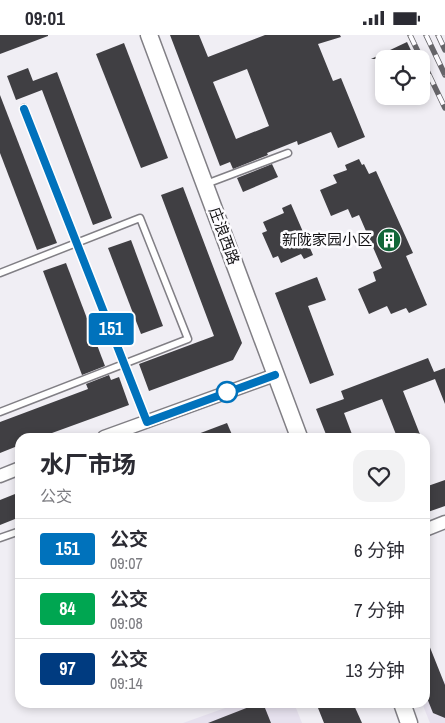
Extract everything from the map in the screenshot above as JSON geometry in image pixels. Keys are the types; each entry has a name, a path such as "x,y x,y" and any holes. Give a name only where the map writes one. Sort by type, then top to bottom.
{"street":[{"name":"庄浪西路","path":"149,35 297,433"},
{"path":"115,433 275,375"},
{"path":"0,476 15,470"},
{"path":"430,528 445,521"},
{"path":"404,708 410,723"}],"lane":[{"path":"24,109 147,422"},
{"path":"204,184 288,153"},
{"path":"0,273 140,218 188,339 0,412"},
{"path":"0,538 15,533"}],"shaded area":[{"path":"445,681 445,723 430,723 424,708 430,708 430,686"},
{"path":"225,708 296,708 302,723 183,723"}],"building":[{"path":"0,35 48,35 48,36 0,54"},
{"path":"170,35 199,35 208,57 265,35 340,35 341,37 318,44 333,81 341,78 365,137 338,148 331,132 298,145 297,141 233,169 230,162 220,166","holes":["247,69 269,126 236,139 213,82"]},
{"path":"407,42 411,50 390,50"},
{"path":"124,43 168,158 141,168 96,54"},
{"path":"28,68 33,81 57,72 112,218 93,225 42,90 16,100 7,76"},
{"path":"0,95 57,243 37,250 0,153"},
{"name":"新陇家园小区","path":"359,159 369,174 376,171 413,253 406,256 427,305 409,313 406,308 391,314 387,306 369,314 358,289 376,281 373,272 382,268 359,215 352,218 348,209 331,216 320,190 337,183 333,175 347,170 345,165"},
{"path":"272,164 278,177 243,192 237,178"},
{"path":"183,187 242,343 233,360 149,391 139,364 214,336 161,195"},
{"path":"291,204 313,255 304,259 301,254 281,263 278,256 273,258 262,233 267,231 263,222 284,213 282,208"},
{"path":"131,240 163,326 141,334 108,248"},
{"path":"66,263 105,366 82,375 43,271"},
{"path":"317,277 326,300 308,306 334,375 310,384 275,293"},
{"path":"428,358 434,372 445,368 445,404 435,379 403,391 419,433 395,433 382,399 344,413 352,433 325,433 316,409 344,399 341,391"},
{"path":"109,375 111,380 119,377 129,405 52,433 15,433 15,447 0,453 0,422 88,389 86,384"},
{"path":"227,423 231,433 201,433"},
{"path":"445,480 445,506 430,511 430,485"},
{"path":"15,494 15,519 0,525 0,500"},
{"path":"430,648 445,685 445,718 433,713 430,706"},
{"path":"246,708 265,708 271,723 208,723"},
{"path":"318,708 355,708 362,723 324,723"}],"railway":[{"path":"410,35 445,108"},
{"path":"426,35 445,75"},
{"path":"438,35 445,50"}],"bus line":[{"name":"151","path":"24,109 147,422 275,375"}],"place":[{"name":"新陇家园小区","path":"389,240"}]}
